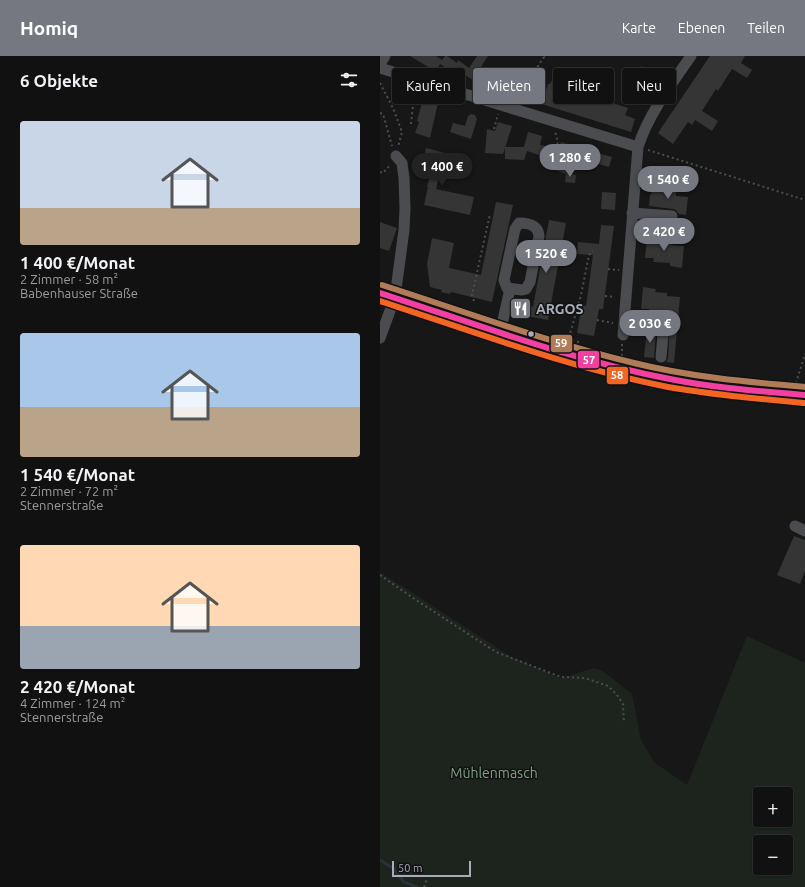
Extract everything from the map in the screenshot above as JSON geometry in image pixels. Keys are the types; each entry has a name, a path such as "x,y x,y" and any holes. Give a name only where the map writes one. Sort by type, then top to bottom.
{"main road":[{"path":"380,293 554,350 669,378 694,383 799,395"}],"street":[{"path":"380,64 385,56"},
{"path":"661,357 664,324 623,327 638,147 653,112 690,56"},
{"path":"380,68 392,72"},
{"path":"465,94 638,147"},
{"path":"380,338 395,297 404,230 404,178 402,164 396,156"},
{"path":"632,213 672,216"},
{"path":"519,223 523,223 535,226 538,230 539,236 528,286 526,289 522,290 510,289 507,288 504,280 516,226 519,223"},
{"path":"500,332 510,289"}],"path":[{"path":"537,68 544,57 542,56"},
{"path":"380,83 393,108 402,132 396,156 386,171 383,173 380,172"},
{"path":"411,124 413,104"},
{"path":"494,129 501,105"},
{"path":"380,113 383,114 391,145 396,156"},
{"path":"549,168 558,142 555,135 557,122"},
{"path":"638,147 805,200"},
{"path":"474,302 472,295 490,214"},
{"path":"579,342 572,340 570,334 581,295 589,255 593,251"},
{"path":"597,320 623,327 622,359"},
{"path":"799,395 805,354"},
{"path":"380,575 496,652 561,677 585,678 608,686 618,694 623,704 624,723"},
{"path":"424,887 427,879"}],"green space":[{"name":"Mühlenmasch","path":"380,572 513,658 561,678 594,668 603,671 632,694 641,740 655,763 687,785 747,636 805,663 805,887 380,887"}],"building":[{"path":"410,56 436,56 442,60 445,56 447,56 457,63 458,60 469,68 477,56 488,56 480,68 473,68 473,80 465,75 465,68 446,68 440,64 438,68 430,68"},
{"path":"710,56 745,56 741,63 752,70 747,78 732,69 718,91 716,89 702,111 718,121 712,131 695,120 692,125 688,122 673,144 658,133"},
{"path":"551,81 553,82 553,104 595,105 614,103 628,108 625,115 635,119 631,132 542,104 545,104 545,90 548,84 550,84"},
{"path":"422,104 438,104 430,138 415,133 419,122 417,121"},
{"path":"471,114 475,115 477,119 471,139 450,132 453,123 465,126 468,116"},
{"path":"498,122 512,126 503,154 485,153 487,129 495,131"},
{"path":"528,132 542,136 540,145 559,148 561,142 574,146 566,174 550,168 553,160 527,151 524,160 505,159 505,147 524,147"},
{"path":"426,148 445,153 436,189 474,197 470,215 424,205 429,179 420,177"},
{"path":"594,152 612,157 609,167 591,162"},
{"path":"566,173 576,175 575,183 565,182"},
{"path":"653,186 664,187 663,191 676,192 676,196 688,197 686,215 679,214 673,209 649,206"},
{"path":"602,192 616,193 615,210 601,209"},
{"path":"496,202 513,205 492,302 451,292 450,294 441,292 442,290 430,287 427,264 432,238 454,243 449,268 481,275"},
{"path":"549,220 566,223 548,320 512,311 516,301 533,307"},
{"path":"380,222 397,228 389,251 380,248"},
{"path":"601,225 614,226 603,309 599,309 594,336 577,333 582,305 586,306 593,255 577,254 578,242 599,244"},
{"path":"647,237 660,238 660,241 672,242 671,245 684,246 682,268 670,266 670,263 653,262 654,258 645,258"},
{"path":"643,287 656,289 655,292 667,293 667,296 680,297 674,363 666,362 668,358 670,321 665,317 665,314 649,312 649,309 641,309"},
{"path":"647,330 656,331 654,358 644,357"},
{"path":"794,536 805,540 805,571 800,584 777,575"}],"waterway":[{"path":"380,860 393,868 404,882 417,887"}],"transit line":[{"name":"59","path":"382,285 539,337 634,363 676,372 741,381 805,387"},
{"name":"57","path":"380,293 560,352 633,371 703,385 805,395"},
{"name":"58","path":"380,301 559,360 631,379 668,387 702,392 804,403"}],"place":[{"name":"ARGOS","path":"521,309"}]}
